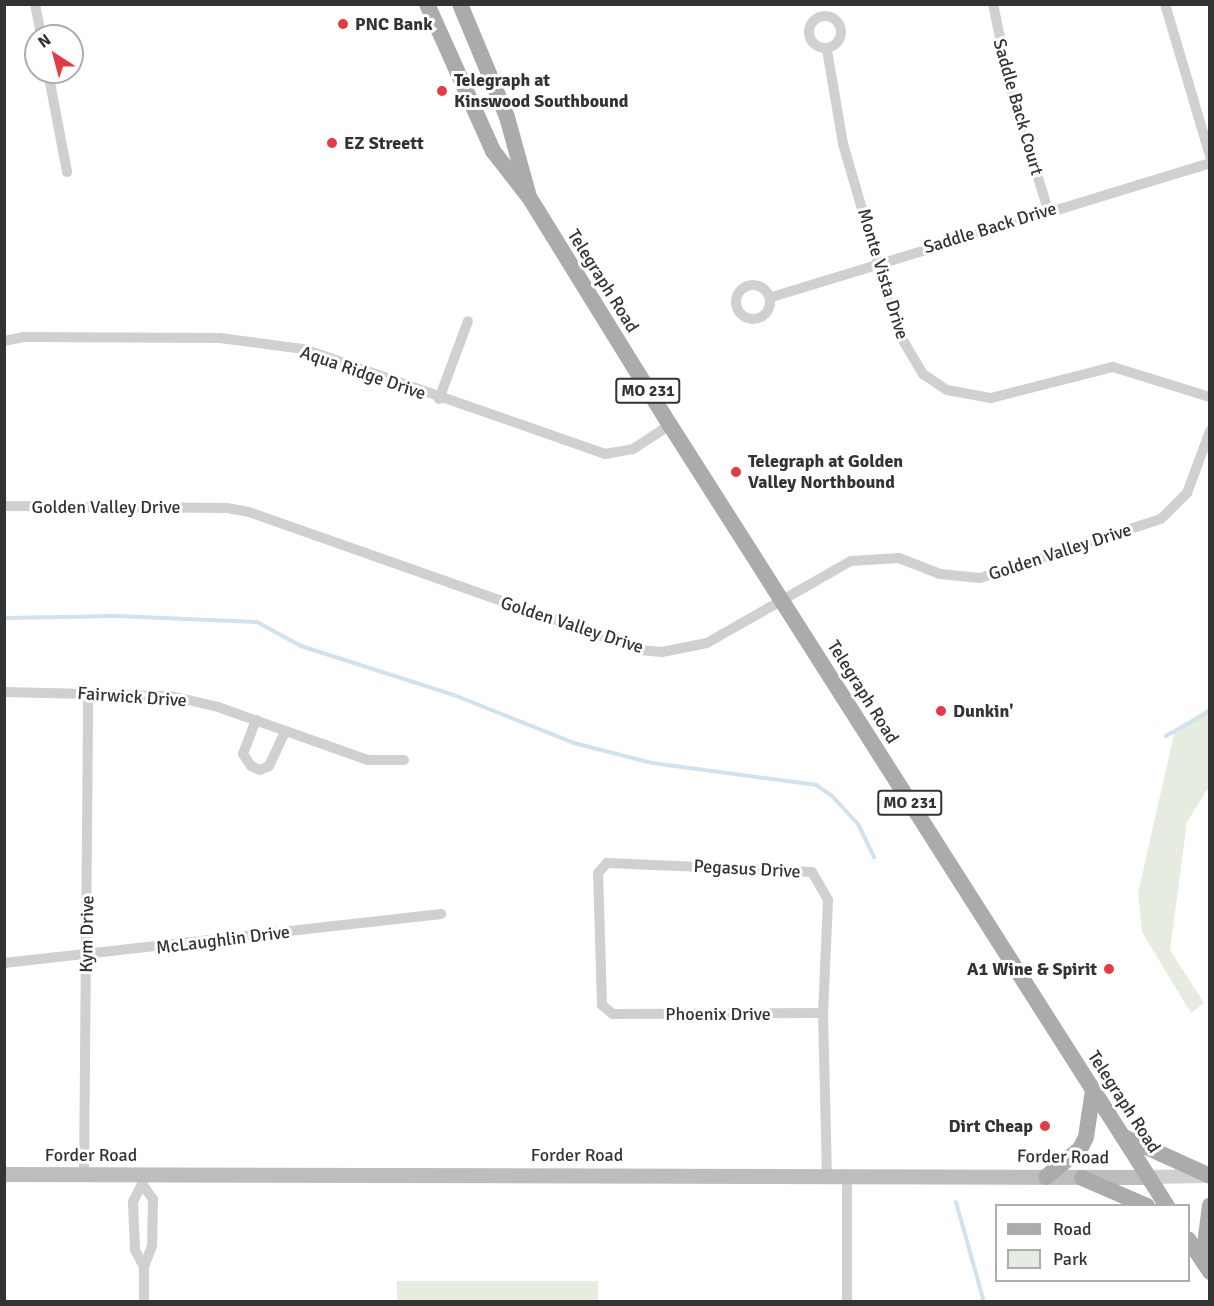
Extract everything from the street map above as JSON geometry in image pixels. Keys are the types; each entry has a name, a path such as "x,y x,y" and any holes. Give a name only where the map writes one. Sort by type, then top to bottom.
{"main road":[{"name":"Telegraph Road","path":"427,4 480,130 529,197 670,425 1166,1204"},
{"name":"Telegraph Road","path":"460,4 510,125 529,197"},
{"path":"1046,1177 1080,1149 1086,1137 1093,1089"},
{"path":"1123,1137 1209,1176"},
{"name":"Forder Road","path":"4,1174 84,1175 142,1179 827,1174 1149,1177"},
{"path":"1082,1178 1142,1204"},
{"path":"1206,1267 1209,1205"},
{"path":"1190,1242 1206,1267"}],"street":[{"path":"35,4 39,24"},
{"name":"Saddle Back Court","path":"993,4 1011,91 1048,210"},
{"path":"1165,4 1209,156"},
{"name":"Monte Vista Drive","path":"827,51 843,144 898,332 915,365 947,390 991,398 1113,367 1209,397"},
{"path":"50,84 67,172"},
{"name":"Saddle Back Drive","path":"772,297 878,262 1209,163"},
{"path":"439,399 468,321"},
{"name":"Aqua Ridge Drive","path":"4,341 24,338 220,338 304,349 439,399 605,454 633,449 670,425"},
{"name":"Golden Valley Drive","path":"4,506 227,508 249,512 640,650 686,650 707,643 851,561 899,558 940,574 980,578 1161,519 1187,493 1209,431"},
{"name":"Fairwick Drive","path":"4,692 171,696 256,720 368,760 404,760"},
{"name":"Kym Drive","path":"84,1175 88,693"},
{"path":"256,720 243,754 250,766 260,770 269,766 285,732"},
{"name":"Pegasus Drive","path":"613,1014 602,1005 598,873 607,862 812,872 828,900 824,1013 827,1174"},
{"name":"McLaughlin Drive","path":"4,963 87,956 441,915"},
{"name":"Phoenix Drive","path":"613,1014 824,1013"},
{"path":"847,1174 847,1302"},
{"path":"1149,1177 1209,1176"},
{"path":"142,1179 153,1199 152,1246 144,1267 144,1302"},
{"path":"142,1179 133,1202 135,1250 144,1267"}],"green space":[{"path":"1209,708 1209,787 1187,822 1170,950 1204,1003 1191,1013 1142,932 1138,893 1175,730"},
{"path":"397,1281 598,1281 598,1301 397,1301"}],"waterway":[{"path":"4,618 117,616 257,622 301,646 454,695 574,743 652,763 816,785 831,795 858,824 874,857"},
{"path":"1166,736 1210,711"},
{"path":"956,1202 984,1302"}],"place":[{"name":"PNC Bank","path":"343,24"},
{"name":"Telegraph at Kinswood Southbound","path":"442,91"},
{"name":"EZ Streett","path":"332,143"},
{"name":"Telegraph at Golden Valley Northbound","path":"736,472"},
{"name":"Dunkin'","path":"941,711"},
{"name":"A1 Wine & Spirit","path":"1109,969"},
{"name":"Dirt Cheap","path":"1045,1126"}]}
